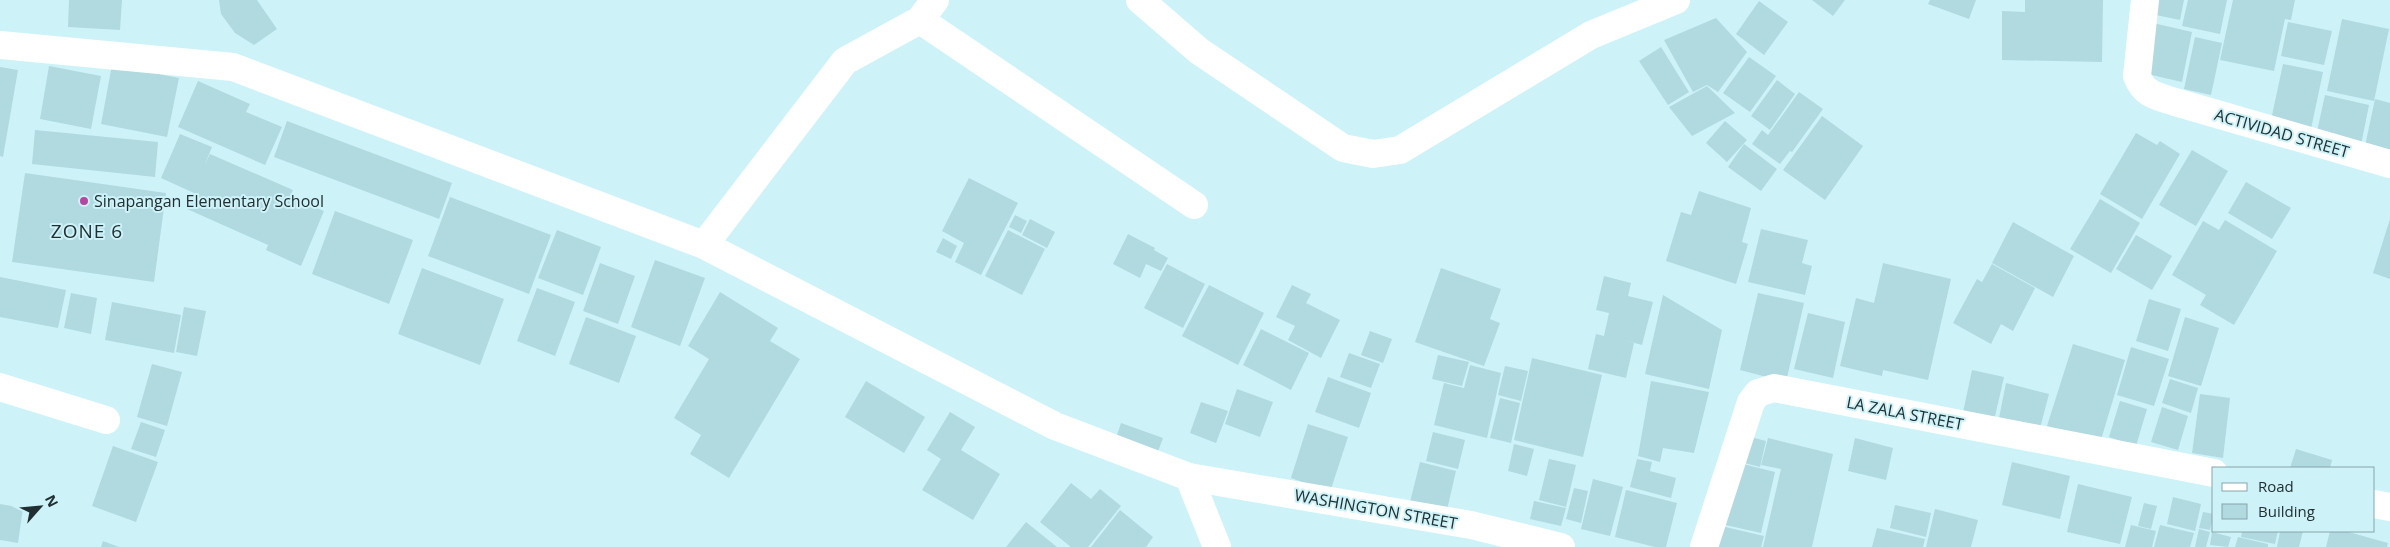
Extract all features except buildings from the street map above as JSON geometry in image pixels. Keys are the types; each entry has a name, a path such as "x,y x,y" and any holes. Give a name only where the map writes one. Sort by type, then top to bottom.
{"street":[{"path":"1140,0 1199,51 1343,148 1374,154 1400,150 1591,35 1676,0"},
{"name":"ACTIVIDAD STREET","path":"2145,0 2137,76 2141,87 2148,92 2175,102 2390,164"},
{"path":"704,245 845,61 928,10 1194,205"},
{"name":"WASHINGTON STREET","path":"0,46 233,68 704,245 1055,426 1190,478 1471,525 1561,547"},
{"path":"0,387 106,420"},
{"name":"LA ZALA STREET","path":"1704,547 1751,402 1758,393 1774,388 2212,473"},
{"path":"1190,478 1213,545"},
{"path":"2375,504 2390,507"}],"place":[{"name":"Sinapangan Elementary School","path":"84,201"}],"district":[{"name":"ZONE 6","path":"87,231"}]}
